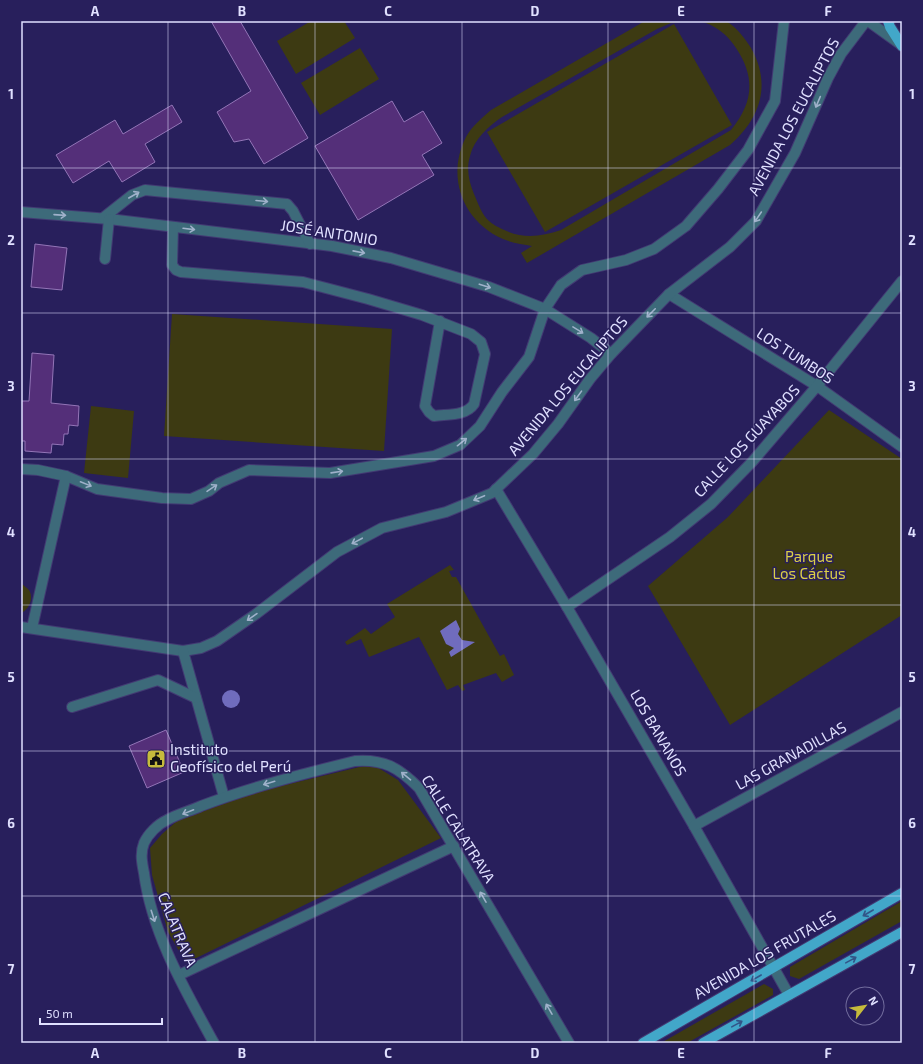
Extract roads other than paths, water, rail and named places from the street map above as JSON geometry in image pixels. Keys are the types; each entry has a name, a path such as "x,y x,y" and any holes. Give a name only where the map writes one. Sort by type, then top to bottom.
{"main road":[{"path":"888,21 901,45"},
{"name":"AVENIDA LOS FRUTALES","path":"643,1043 902,893"},
{"path":"703,1043 902,932"}],"street":[{"path":"21,469 38,470 66,476 98,489 162,498 191,499 209,491 219,483 249,470 330,473 434,456 460,445 480,426 502,392 528,357 545,309 561,285 582,270 626,260 654,249 686,226 718,189 748,150 775,101 784,21"},
{"path":"867,21 901,45"},
{"name":"AVENIDA LOS EUCALIPTOS","path":"21,627 183,651 201,648 217,641 256,614 337,552 382,528 446,512 492,493 533,454 558,424 590,379 611,354 670,294 730,247 756,221 796,153 832,72 842,54 867,21"},
{"path":"105,259 106,218 132,195 144,190 287,204 294,211 310,244"},
{"name":"JOSÉ ANTONIO","path":"21,212 106,218 332,246 391,258 489,287 545,309 591,338 611,354"},
{"path":"173,227 172,265 176,270 181,272 303,282 368,299 440,321 471,334 481,342 485,354 474,404 471,409 466,412 434,416 429,412 426,406 440,321"},
{"name":"CALLE LOS GUAYABOS","path":"568,607 670,537 711,504 752,462 817,386 902,281"},
{"name":"LOS TUMBOS","path":"670,294 817,386 902,447"},
{"path":"32,628 66,476"},
{"name":"LOS BANANOS","path":"496,489 568,607 789,995"},
{"path":"183,651 224,797"},
{"path":"72,707 158,680 196,698"},
{"name":"LAS GRANADILLAS","path":"694,826 902,712"},
{"name":"CALLE CALATRAVA","path":"224,797 355,761 374,760 391,766 405,774 419,788 568,1043"},
{"name":"CALATRAVA","path":"214,1043 164,945 146,892 141,854 144,842 154,828 166,820 224,797"},
{"path":"179,975 454,846"}],"place":[{"name":"Instituto Geofísico del Perú","path":"156,759"}],"park label":[{"name":"Parque Los Cáctus","path":"809,566"}]}
